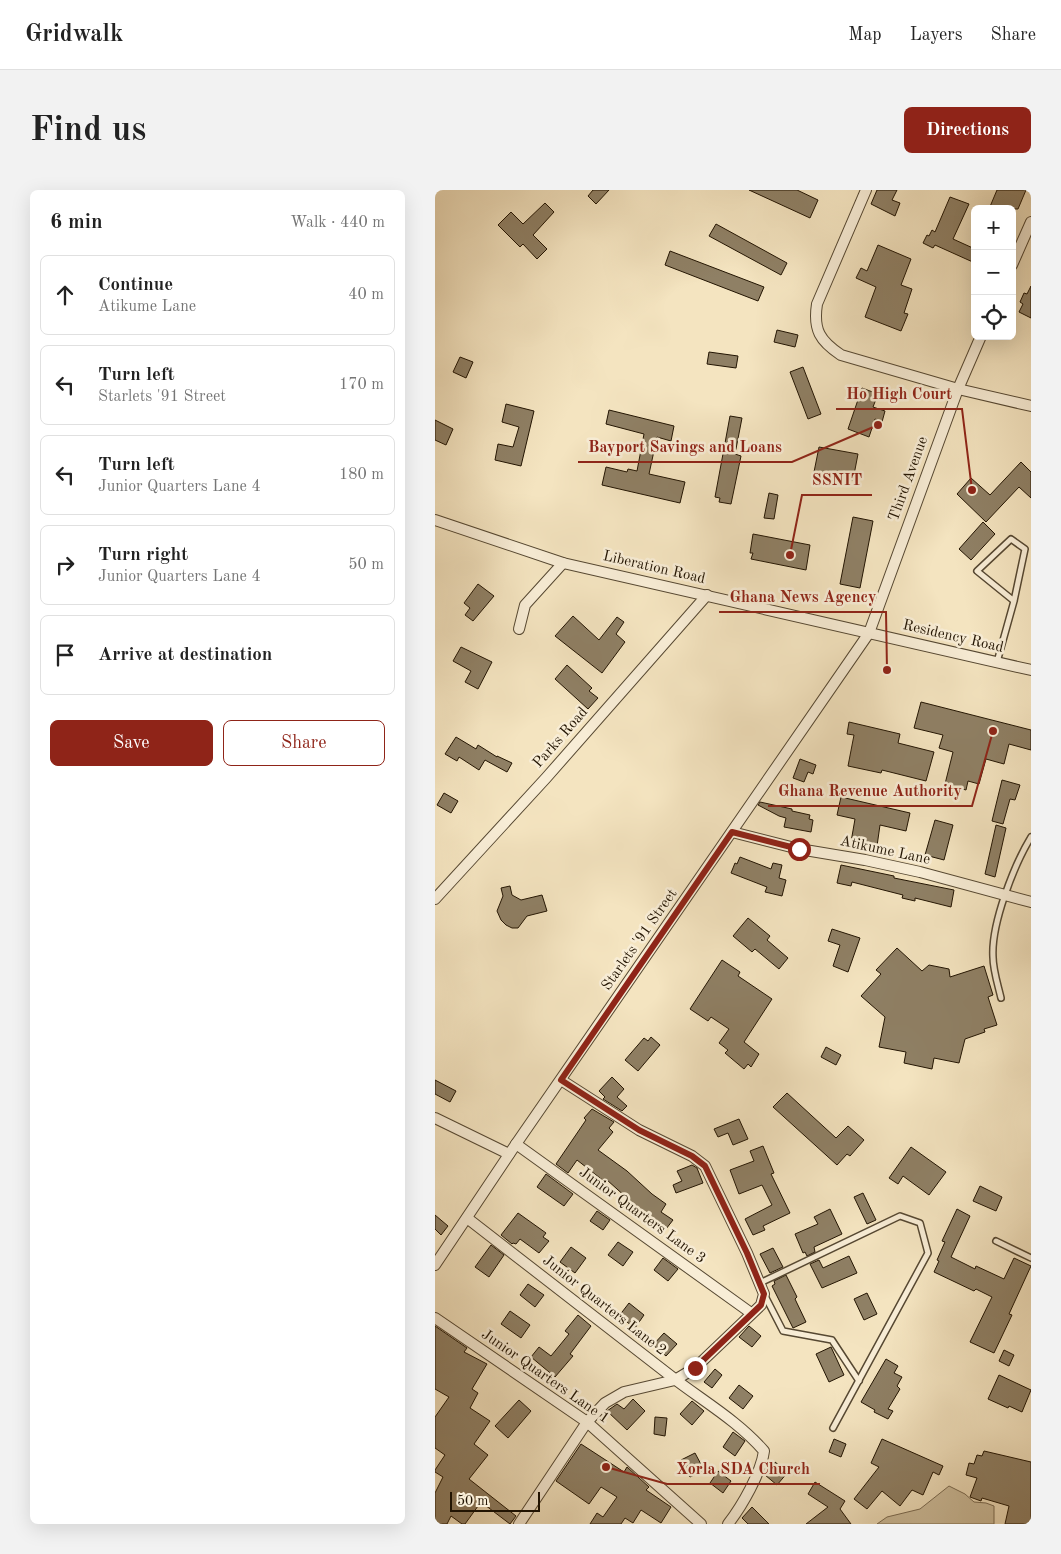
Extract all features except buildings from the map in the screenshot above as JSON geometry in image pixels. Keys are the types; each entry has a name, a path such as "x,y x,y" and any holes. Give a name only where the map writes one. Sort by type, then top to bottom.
{"street":[{"path":"866,190 817,304 815,318 819,333 826,345 841,355 958,388 1031,406"},
{"path":"1016,256 1031,222"},
{"name":"Third Avenue","path":"869,633 958,388 979,340"},
{"name":"Liberation Road","path":"435,520 563,563 869,633"},
{"path":"519,630 525,605 563,563"},
{"name":"Parks Road","path":"435,899 552,771 707,595"},
{"name":"Residency Road","path":"869,633 1031,670"},
{"name":"Starlets '91 Street","path":"435,1265 509,1154 869,633"},
{"name":"Atikume Lane","path":"732,832 799,849 919,872 1031,902"},
{"path":"519,1524 587,1422 605,1403 624,1392 675,1380 695,1368 761,1305 764,1294 705,1166 692,1156 639,1130 561,1080"},
{"path":"435,1118 509,1154"},
{"name":"Junior Quarters Lane 3","path":"516,1144 751,1313"},
{"name":"Junior Quarters Lane 2","path":"467,1218 675,1380 755,1439 764,1451 763,1461 737,1512 728,1524"},
{"name":"Junior Quarters Lane 1","path":"435,1318 587,1422 701,1524"}],"lane":[{"path":"997,662 1014,602 1025,549 1011,539 977,571 1014,602"},
{"path":"1001,998 993,957 995,934 1005,896 1031,837"},
{"path":"759,1284 900,1216 919,1223 928,1253 833,1428"},
{"path":"997,1241 1031,1258"},
{"path":"764,1294 783,1331 832,1340 859,1381"}],"shaded area":[{"path":"949,1486 965,1494 974,1502 994,1506 994,1524 877,1524 887,1517 920,1509"}],"place":[{"name":"Bayport Savings and Loans","path":"878,425"},
{"name":"Ho High Court","path":"972,490"},
{"name":"SSNIT","path":"790,555"},
{"name":"Ghana News Agency","path":"887,670"},
{"name":"Ghana Revenue Authority","path":"993,731"},
{"name":"Xorla SDA Church","path":"606,1467"}],"route":[{"path":"695,1368 761,1305 764,1294 747,1253 705,1166 692,1156 639,1130 561,1080 732,832 799,849"}]}
